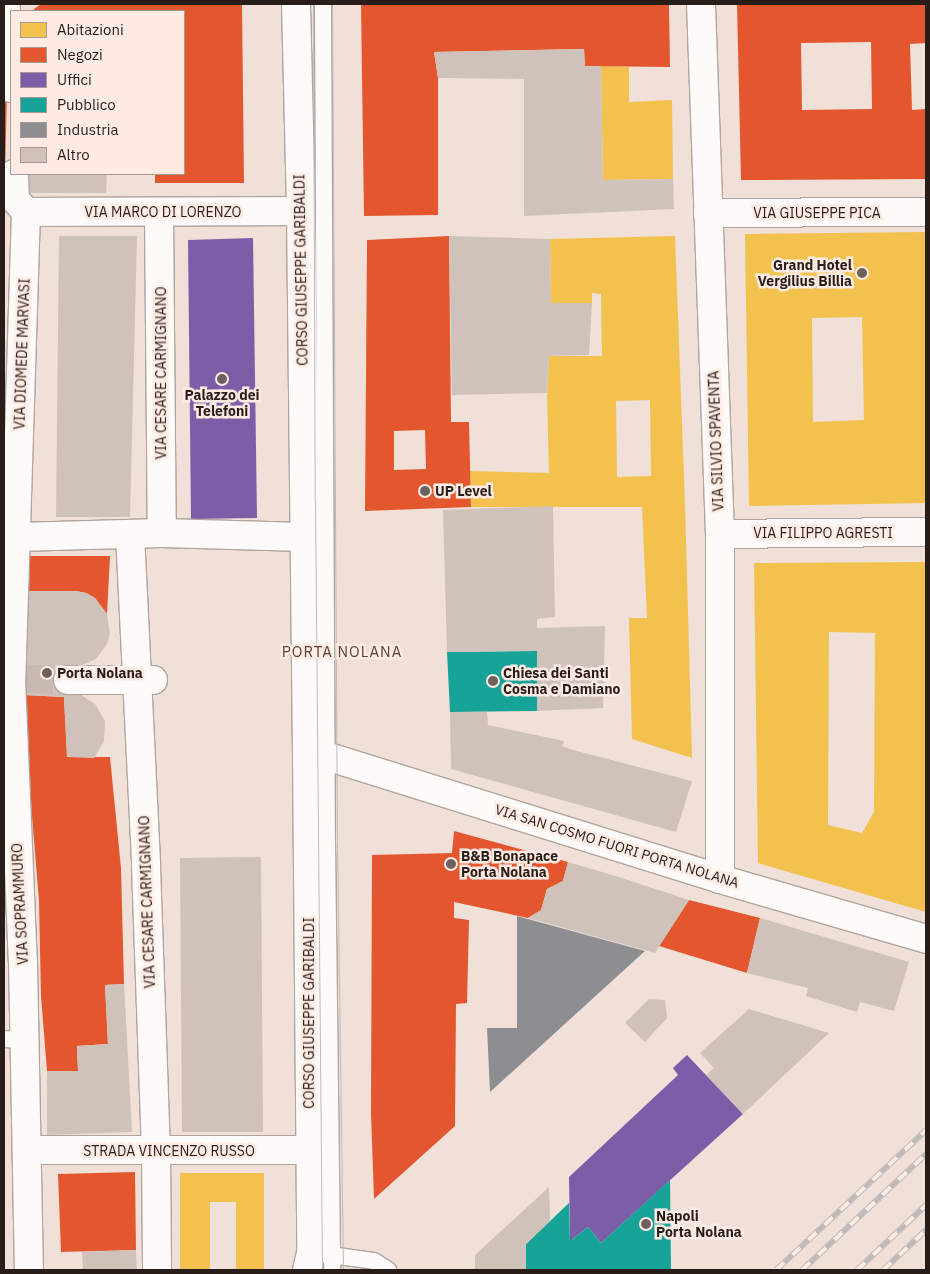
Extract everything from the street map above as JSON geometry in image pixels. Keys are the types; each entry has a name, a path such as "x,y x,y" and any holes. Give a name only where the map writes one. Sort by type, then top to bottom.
{"street":[{"path":"5,4 9,30 10,59"},
{"name":"CORSO GIUSEPPE GARIBALDI","path":"296,4 301,211 316,537 317,756 310,1150 321,1262"},
{"name":"VIA SILVIO SPAVENTA","path":"701,4 720,534 720,878"},
{"path":"14,175 15,199 26,212"},
{"name":"VIA MARCO DI LORENZO","path":"26,212 301,211"},
{"name":"VIA DIOMEDE MARVASI","path":"10,536 13,343 26,212"},
{"name":"VIA CESARE CARMIGNANO","path":"159,212 162,533"},
{"name":"VIA GIUSEPPE PICA","path":"708,213 926,212"},
{"name":"VIA FILIPPO AGRESTI","path":"720,534 926,532"},
{"path":"10,536 162,533 316,537"},
{"name":"VIA CESARE CARMIGNANO","path":"130,534 145,680 146,866 156,1151 157,1270"},
{"name":"VIA SOPRAMMURO","path":"10,536 13,679 11,886 14,1039 28,1150 29,1270"},
{"path":"68,680 145,680"},
{"name":"VIA SAN COSMO FUORI PORTA NOLANA","path":"317,756 926,939"},
{"name":"STRADA VINCENZO RUSSO","path":"28,1150 310,1150"}],"lane":[{"path":"304,4 323,50"},
{"path":"316,537 323,4"},
{"path":"317,756 321,1262 374,1261 388,1270"}],"building: Abitazioni":[{"path":"601,66 629,67 629,102 672,100 673,179 603,180"},
{"path":"926,232 926,503 749,506 745,234","holes":["862,317 864,420 813,422 812,318"]},
{"path":"675,236 692,758 632,739 629,618 647,618 642,507 471,507 470,471 549,473 547,393 549,356 602,356 601,294 592,293 592,303 551,303 550,239","holes":["650,400 651,476 617,477 616,401"]},
{"path":"926,562 926,912 758,863 754,563","holes":["829,632 875,633 874,812 862,833 828,825"]},
{"path":"180,1173 264,1173 264,1270 236,1270 236,1202 210,1202 210,1270 180,1270"}],"building: Negozi":[{"path":"41,4 242,4 244,183 155,183 155,175 185,175 185,10 34,9"},
{"path":"361,4 669,4 670,67 585,66 584,49 434,52 438,78 438,215 364,216"},
{"path":"737,4 926,4 926,43 910,44 912,110 926,109 926,179 741,180","holes":["871,42 872,109 802,110 801,43"]},
{"path":"8,54 5,175 4,175 4,57"},
{"path":"449,236 451,422 469,422 471,507 365,511 367,240","holes":["425,430 426,469 394,470 394,431"]},
{"path":"27,556 110,556 107,614 95,598 86,593 76,591 26,591"},
{"path":"25,695 64,697 67,757 110,757 121,868 124,984 105,985 108,1044 77,1046 78,1071 47,1071 41,996 39,901 24,718"},
{"path":"454,831 568,862 563,881 547,889 541,910 528,918 454,902 454,918 469,920 467,1003 456,1004 455,1126 374,1199 371,1114 372,855 452,853"},
{"path":"689,900 760,918 747,973 659,946"},
{"path":"135,1172 136,1250 61,1252 58,1174"}],"building: Uffici":[{"name":"Palazzo dei Telefoni","path":"253,238 257,518 191,519 188,240"},
{"path":"687,1055 743,1114 601,1243 588,1227 570,1241 569,1177 678,1075 673,1068"}],"building: Pubblico":[{"name":"Chiesa dei Santi Cosma e Damiano","path":"537,651 537,711 450,712 447,652"},
{"name":"Napoli Porta Nolana","path":"670,1180 671,1270 526,1270 526,1244 569,1203 570,1241 588,1227 601,1243"}],"building: Industria":[{"path":"517,916 645,951 490,1092 487,1028 517,1028"}],"building: Altro":[{"path":"584,49 585,66 601,66 603,180 673,179 674,209 524,216 524,79 438,78 434,52"},
{"path":"22,175 107,175 106,193 21,193"},
{"path":"59,236 137,236 130,517 56,517"},
{"path":"449,236 550,239 551,303 592,303 589,355 549,356 547,393 452,395"},
{"path":"553,506 555,617 537,619 537,628 605,626 603,708 537,711 537,651 447,652 443,510"},
{"name":"Porta Nolana","path":"26,591 76,591 86,593 95,598 107,614 110,634 107,644 96,659 78,667 78,693 95,704 105,721 104,741 94,758 67,757 64,697 25,695"},
{"path":"450,712 487,712 488,725 564,741 562,746 573,750 692,781 676,832 451,769"},
{"path":"261,857 263,1132 182,1132 180,858"},
{"path":"568,862 689,900 655,953 528,918 541,910 547,889 563,881"},
{"path":"760,918 909,962 894,1011 860,1002 857,1012 806,996 808,988 747,973"},
{"path":"124,984 132,1132 47,1135 47,1071 78,1071 77,1046 108,1044 105,985"},
{"path":"649,999 665,1000 667,1018 645,1042 625,1023"},
{"path":"749,1009 829,1033 743,1114 706,1075 714,1068 700,1053"},
{"path":"549,1187 550,1221 526,1244 526,1270 475,1270 475,1255"},
{"path":"136,1250 137,1270 83,1270 82,1252"}],"tunnel":[{"path":"25,679 68,680"}],"tram line":[{"path":"313,4 315,501 322,1270"},
{"path":"332,4 337,841 343,1270"}],"railway":[{"path":"776,1270 926,1130"},
{"path":"802,1270 926,1154"},
{"path":"857,1270 926,1205"},
{"path":"883,1270 926,1230"}],"place":[{"name":"Grand Hotel Vergilius Billia","path":"862,273"},
{"name":"Palazzo dei Telefoni","path":"222,379"},
{"name":"UP Level","path":"425,491"},
{"name":"Porta Nolana","path":"47,673"},
{"name":"Chiesa dei Santi Cosma e Damiano","path":"493,681"},
{"name":"B&B Bonapace Porta Nolana","path":"451,864"},
{"name":"Napoli Porta Nolana","path":"646,1224"}],"district":[{"name":"PORTA NOLANA","path":"342,652"}]}
